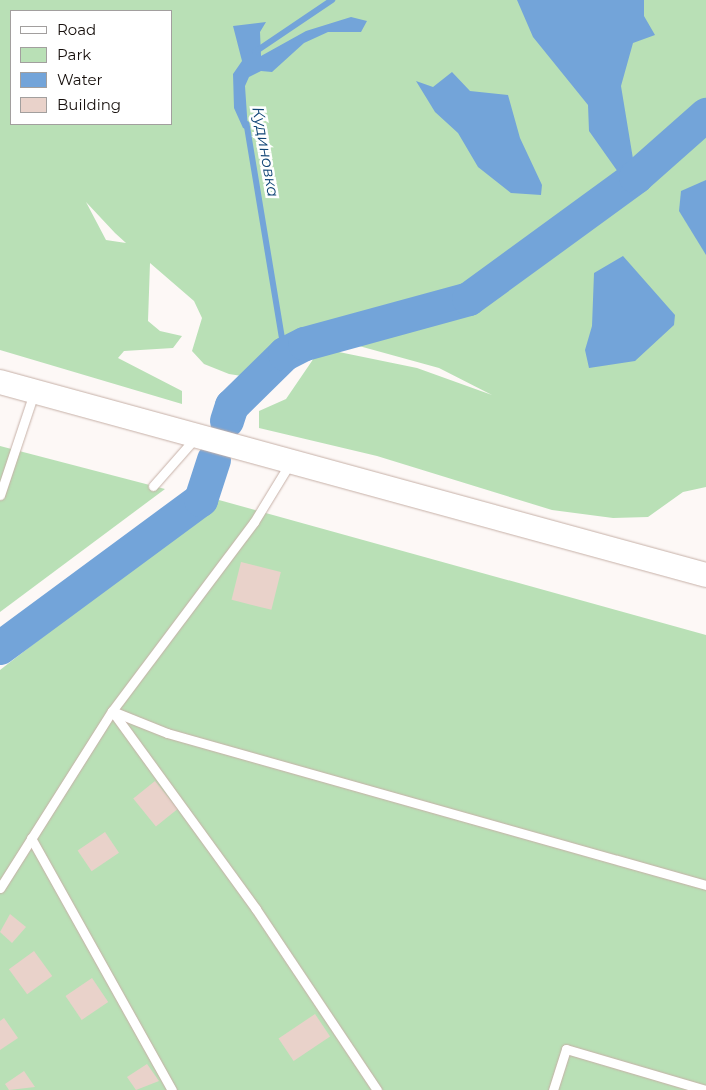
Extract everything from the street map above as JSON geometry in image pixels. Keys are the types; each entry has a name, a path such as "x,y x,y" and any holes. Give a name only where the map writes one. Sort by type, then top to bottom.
{"street":[{"path":"0,382 706,575"}],"lane":[{"path":"0,495 34,392"},
{"path":"153,486 197,436"},
{"path":"0,888 112,711 254,522 290,462"},
{"path":"112,711 167,733 706,885"},
{"path":"112,711 251,902 377,1090"},
{"path":"31,838 172,1090"},
{"path":"553,1090 566,1049 705,1090"}],"green space":[{"path":"0,0 706,0 706,487 683,492 648,517 613,518 552,510 377,456 259,428 259,411 286,399 316,355 334,351 417,368 492,395 439,368 330,338 285,354 260,379 229,374 204,364 192,351 202,318 194,301 150,263 148,321 160,331 182,336 173,348 124,351 118,358 182,391 182,404 0,350","holes":["86,202 126,243 106,240"]},
{"path":"0,446 165,489 0,612"},
{"path":"219,500 706,635 706,1090 0,1090 0,670"}],"water":[{"path":"517,0 644,0 644,16 655,35 633,43 621,86 636,177 618,172 589,131 588,105 533,37"},
{"path":"351,17 367,21 361,32 328,32 304,43 272,72 261,71 249,77 245,86 248,130 243,128 234,108 233,74 242,61 233,26 266,22 260,32 261,56 306,31"},
{"path":"452,72 470,91 508,95 520,138 542,185 541,195 511,193 478,167 458,133 435,112 416,81 433,87"},
{"path":"706,180 706,255 679,211 681,191"},
{"path":"623,256 675,315 674,325 635,361 589,368 585,350 592,326 594,273"}],"building":[{"path":"241,562 281,572 271,610 232,600"},
{"path":"155,781 178,809 156,827 133,799"},
{"path":"105,832 119,853 92,871 78,850"},
{"path":"10,914 26,927 12,943 0,932"},
{"path":"34,951 52,976 27,994 9,969"},
{"path":"92,978 108,1002 82,1020 65,996"},
{"path":"315,1014 330,1036 294,1061 279,1039"},
{"path":"4,1018 18,1038 0,1050 0,1021"},
{"path":"147,1064 159,1081 136,1090 127,1077"},
{"path":"24,1071 35,1087 9,1090 5,1084"}],"waterway":[{"name":"Кудиновка","path":"255,52 332,0"},
{"path":"227,421 232,406 285,354 305,344 469,299 636,177 706,115"},
{"name":"Кудиновка","path":"247,124 285,354"},
{"path":"0,648 201,500 214,460"}]}
